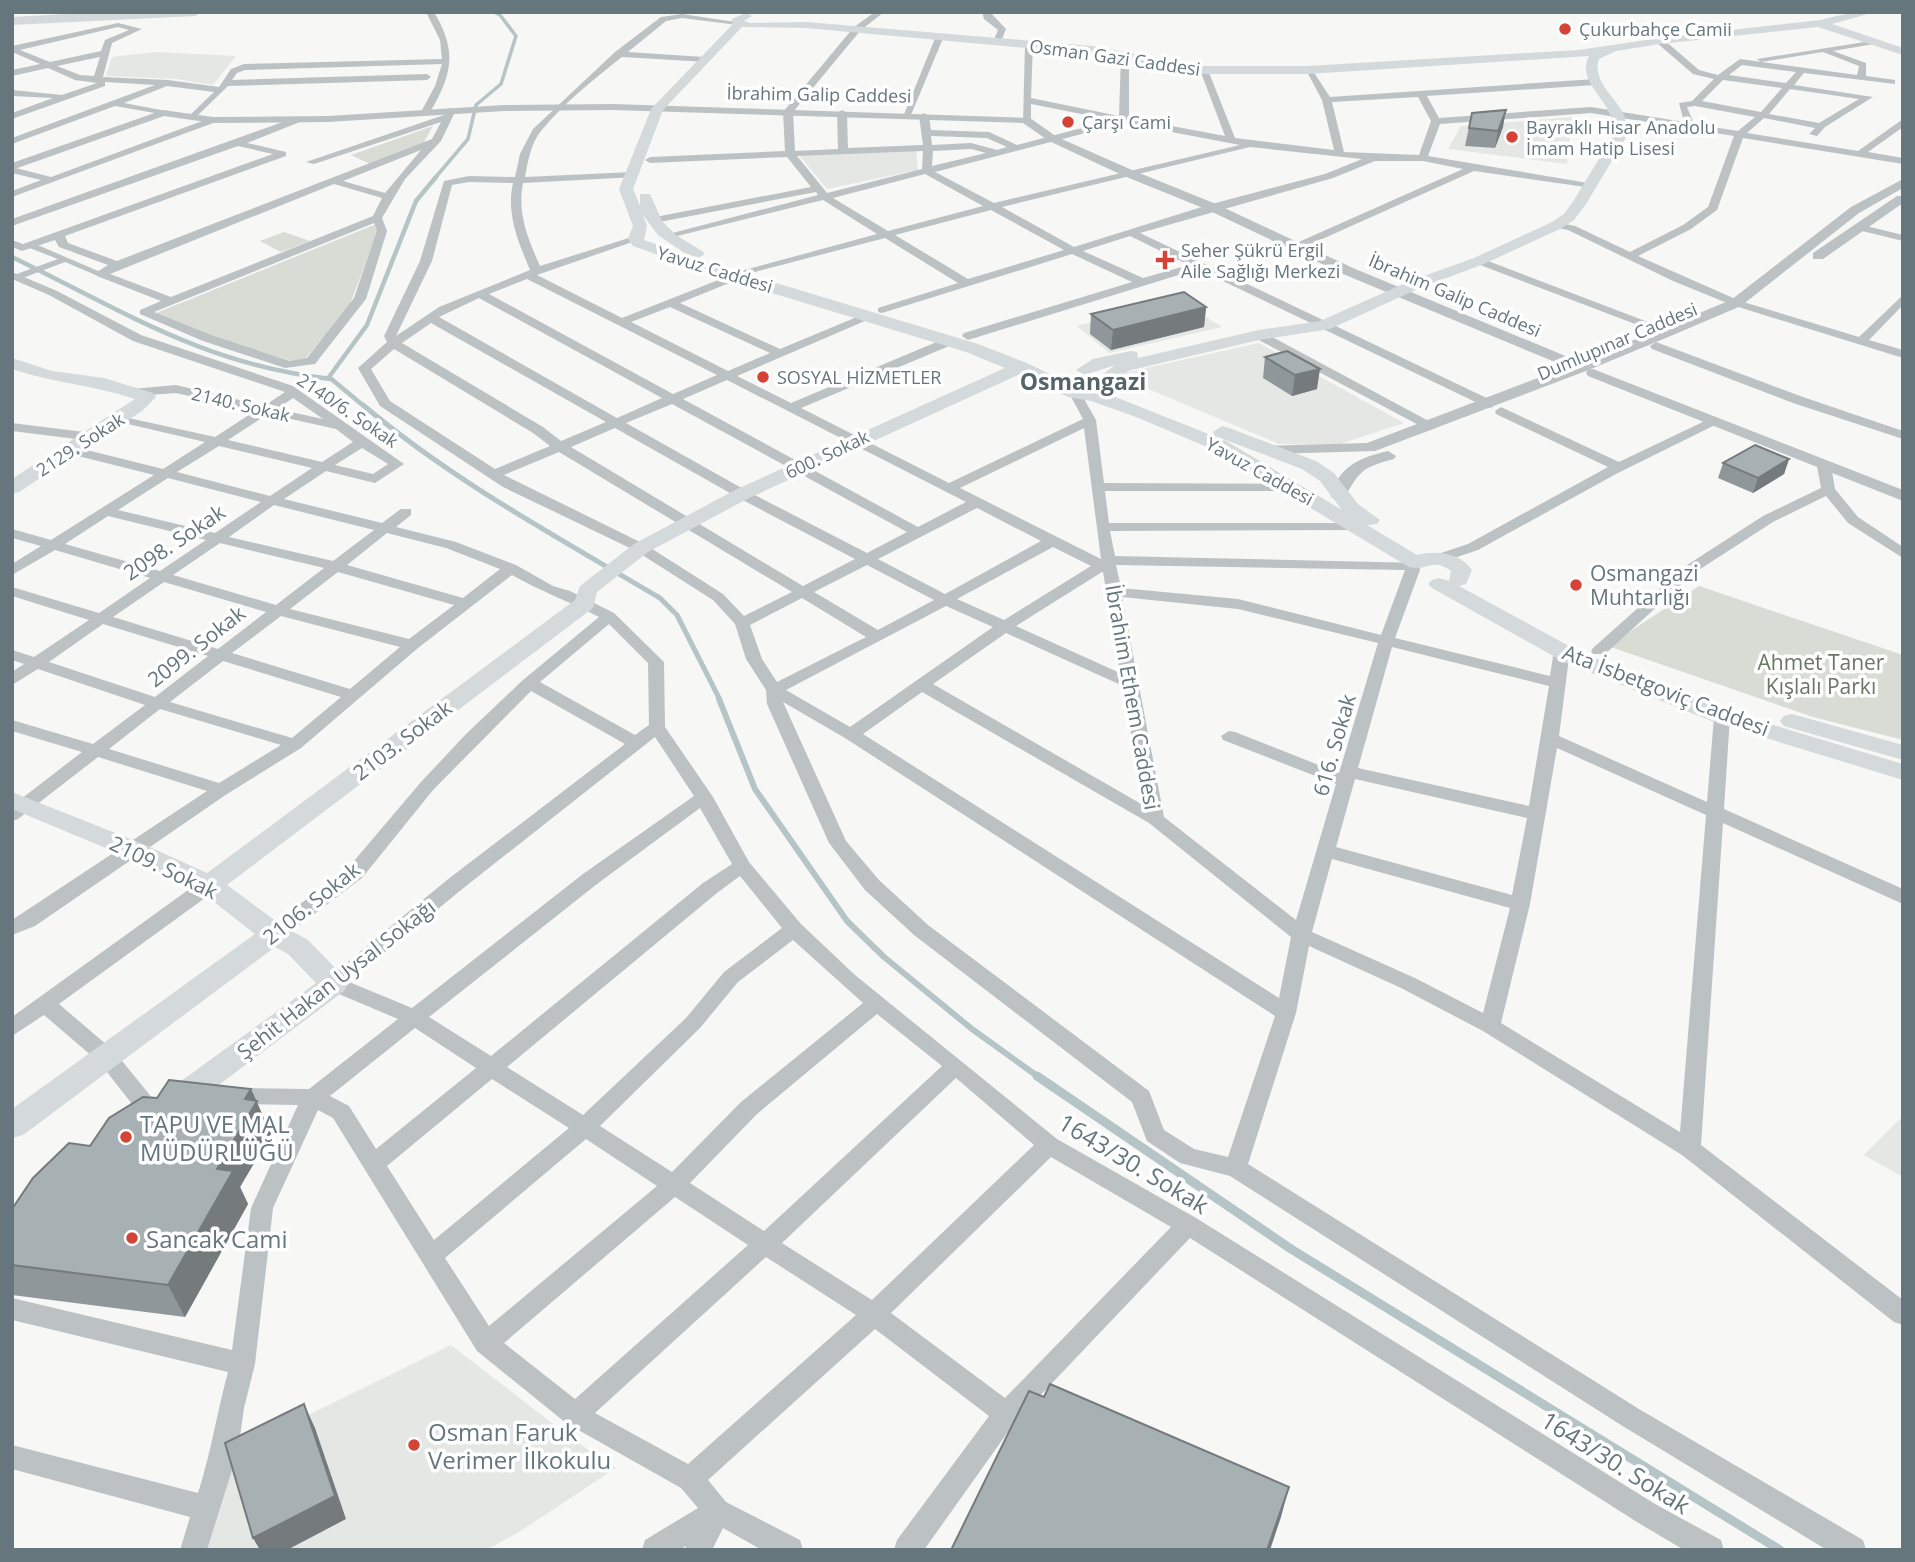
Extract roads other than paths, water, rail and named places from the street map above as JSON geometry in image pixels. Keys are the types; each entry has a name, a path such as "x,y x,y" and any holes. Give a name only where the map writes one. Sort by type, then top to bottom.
{"highway":[{"path":"12,19 92,12"},
{"path":"12,19 195,12"}],"main road":[{"name":"Osman Gazi Caddesi","path":"756,18 1125,55 1204,70 1308,70 1475,60 1556,52 1585,59 1870,12"},
{"path":"1839,15 1863,28 1903,43"},
{"name":"Yavuz Caddesi","path":"756,18 704,60 657,109 626,189 640,226 640,243 950,341 1021,367 1114,382 1309,465 1327,477 1351,508 1423,563"},
{"name":"Yavuz Caddesi","path":"756,18 666,118 643,186 646,206 654,222 671,239 741,274 894,314 1043,360"},
{"name":"Osman Gazi Caddesi","path":"1585,59 1616,48 1660,40 1815,21"},
{"path":"1815,21 1903,52"},
{"path":"1095,396 1108,393 1125,366 1259,335 1324,325 1398,292 1479,261 1569,217 1621,134 1618,115 1585,59 1575,60 1556,52"},
{"path":"640,243 656,248 671,239"},
{"path":"1072,377 1099,363 1242,334 1259,335"},
{"name":"2140. Sokak","path":"12,363 49,376 104,383 141,395"},
{"name":"600. Sokak","path":"639,549 798,467 1021,367"},
{"name":"Yavuz Caddesi","path":"1072,377 1095,396 1216,444 1293,487 1352,527 1423,563"},
{"name":"2129. Sokak","path":"12,488 21,476 71,450 120,418 141,395"},
{"name":"2103. Sokak","path":"209,885 586,597 639,549"},
{"path":"1450,561 1453,578 1418,576 1423,563 1450,561"},
{"name":"Ata İsbetgoviç Caddesi","path":"1453,578 1599,651 1735,704 1903,753"},
{"name":"Ata İsbetgoviç Caddesi","path":"1453,578 1572,657 1721,716 1903,772"},
{"name":"2109. Sokak","path":"17,806 134,850 209,885 274,934 298,947 334,984"},
{"name":"2106. Sokak","path":"12,1126 274,934"},
{"name":"Şehit Hakan Uysal Sokağı","path":"143,1123 334,984"}],"street":[{"path":"426,112 445,76 448,61 430,12"},
{"path":"880,12 858,29 788,112 790,154 821,193 966,283"},
{"path":"986,12 987,18 1002,29 997,42"},
{"name":"Osman Gazi Caddesi","path":"618,54 664,19 696,14 712,18 756,18"},
{"path":"12,49 118,25 138,29 108,42 99,79 102,84 12,117"},
{"path":"906,115 940,36"},
{"path":"1660,40 1696,72 1868,98"},
{"path":"1695,103 1740,62 1874,42"},
{"path":"1026,120 1029,44"},
{"path":"12,49 70,76 99,79 223,87 427,77"},
{"path":"1824,50 1863,65 1861,78"},
{"path":"12,73 105,53"},
{"path":"704,60 618,54 536,131 525,154 515,198 519,230 532,272 622,322 1052,541 1107,566 1423,563 1473,547 1618,467 1714,422"},
{"path":"1124,120 1125,55"},
{"path":"1327,100 1481,91 1525,85 1585,59"},
{"path":"193,117 223,87 236,69 252,65 448,61"},
{"path":"1740,62 1892,82"},
{"path":"1204,70 1231,140"},
{"path":"1308,70 1327,100 1339,152"},
{"path":"1630,256 1687,227 1713,208 1740,134 1764,114 1791,86 1801,71"},
{"path":"1805,144 1821,126 1892,82 1903,78"},
{"path":"12,141 168,83"},
{"path":"12,93 65,97 163,113"},
{"path":"1421,94 1436,121 1423,158"},
{"path":"1027,100 1252,144 1374,158 1423,158 1473,169 1588,186"},
{"path":"1690,127 1682,105 1695,103 1821,126"},
{"name":"İbrahim Galip Caddesi","path":"12,169 163,113 214,120 296,120 504,108 562,108 842,113 1026,120 1053,138 1128,173 1212,207 1398,292 1587,371 1903,496"},
{"path":"1436,121 1591,110 1903,162"},
{"path":"377,218 144,312 207,338 289,365 311,361 360,299 382,231 377,218 386,196 409,166 436,141 450,113"},
{"path":"12,243 22,248 139,206 450,113"},
{"path":"842,113 843,151"},
{"path":"924,116 928,147 927,171"},
{"path":"12,194 214,120"},
{"path":"12,223 296,120"},
{"path":"654,220 732,203 821,193 927,171 1124,120"},
{"path":"1860,154 1903,122"},
{"path":"925,133 989,135 1016,148"},
{"path":"101,274 117,265 436,141"},
{"path":"237,143 354,174"},
{"path":"622,322 741,274 995,206 1252,144"},
{"path":"650,160 971,146 996,153"},
{"path":"894,314 882,310 1212,207 1329,176 1374,158"},
{"path":"12,169 139,206"},
{"path":"1296,247 1473,169"},
{"path":"927,171 1072,250 1142,282"},
{"path":"632,174 520,180 469,178 448,183 426,261 390,336 394,344 878,637"},
{"path":"334,181 386,196"},
{"name":"Dumlupınar Caddesi","path":"1741,305 1855,209 1903,183"},
{"path":"671,239 821,193"},
{"name":"Dumlupınar Caddesi","path":"1338,494 1350,470 1365,461 1390,456 1495,407 1656,346 1741,305 1903,197"},
{"path":"1557,225 1571,228 1741,305 1903,354"},
{"path":"1858,227 1903,238"},
{"path":"1130,232 1618,467"},
{"path":"59,234 63,245 117,265"},
{"path":"640,243 532,272 443,309 364,368 385,403 508,484 639,549 718,597 742,623 754,659 774,690 851,734 1286,1013"},
{"path":"30,245 171,301"},
{"path":"15,276 65,259"},
{"path":"1479,261 1668,332"},
{"path":"968,336 1199,265"},
{"name":"2140/6. Sokak","path":"15,276 137,338 294,392 397,464 376,479 120,418"},
{"path":"480,294 917,532"},
{"path":"1860,342 1903,298"},
{"path":"671,303 779,354"},
{"path":"1587,371 1668,332 1741,305"},
{"path":"495,474 558,445 869,316"},
{"path":"431,317 618,421 742,494 944,599 1131,684"},
{"path":"1259,335 1431,426"},
{"path":"791,408 950,341"},
{"path":"1656,346 1798,400 1903,435"},
{"name":"İbrahim Ethem Caddesi","path":"1072,377 1090,420 1107,566 1115,592 1155,819 1301,935 1408,983 1490,1026 1690,1149 1903,1314"},
{"name":"2140. Sokak","path":"141,395 176,389 345,429"},
{"path":"12,570 294,392"},
{"path":"1267,449 1369,448 1495,407"},
{"path":"949,488 1090,420"},
{"path":"12,427 92,437"},
{"name":"2098. Sokak","path":"12,680 271,501 362,442"},
{"path":"71,450 450,545 511,568 548,589 586,597 656,662 657,727"},
{"path":"1824,466 1828,490 1853,520 1901,549"},
{"path":"1099,487 1293,487"},
{"path":"1599,651 1689,570 1768,519 1828,490"},
{"path":"742,623 976,502"},
{"path":"104,511 334,566 466,603"},
{"name":"2099. Sokak","path":"17,806 98,751 156,703 406,512"},
{"path":"1102,527 1352,527"},
{"path":"12,533 277,610 412,645"},
{"path":"774,690 878,637 1052,541"},
{"path":"1453,578 1473,547"},
{"name":"616. Sokak","path":"1236,1168 1286,1013 1301,935 1386,642 1423,563"},
{"path":"851,734 1004,627 1107,566"},
{"path":"17,921 134,850 221,790 295,744 412,645 511,568"},
{"path":"12,591 352,695"},
{"path":"1115,592 1238,604 1558,682"},
{"name":"2106. Sokak","path":"274,934 355,873 428,786 529,683 609,616"},
{"path":"1490,1026 1520,904 1550,738 1562,650"},
{"path":"12,655 156,703 295,744"},
{"path":"529,683 636,743"},
{"path":"921,684 1155,819"},
{"path":"774,690 775,704 838,843 872,885 920,930 1141,1097 1155,1135 1188,1157 1236,1168 1630,1417 1853,1550"},
{"path":"1690,1149 1721,716"},
{"path":"12,725 221,790"},
{"name":"Şehit Hakan Uysal Sokağı","path":"334,984 454,885 657,727"},
{"name":"1643/30. Sokak","path":"657,727 704,797 720,832 742,866 794,929 876,1003 956,1066 1049,1146 1188,1225 1623,1498 1711,1550"},
{"path":"1228,736 1348,777 1537,814"},
{"path":"1550,738 1714,813 1902,892"},
{"path":"193,1550 225,1451 231,1408 243,1364 261,1208 313,1097 590,878 704,797"},
{"path":"1326,851 1520,904"},
{"path":"374,1164 493,1069 710,888 742,866"},
{"path":"12,1028 209,885"},
{"path":"432,1255 584,1128 693,1023 731,976 794,929"},
{"path":"334,984 413,1017 874,1314 1006,1414"},
{"path":"486,1343 674,1185 749,1108 876,1003"},
{"path":"46,1004 107,1057 143,1123"},
{"path":"575,1415 765,1244 956,1066"},
{"path":"184,1095 313,1097 341,1112 486,1343 575,1415 690,1479 717,1511 790,1550"},
{"path":"690,1479 874,1314 1049,1146"},
{"path":"906,1550 1006,1414 1188,1225"},
{"path":"12,1309 243,1364"},
{"path":"12,1457 206,1508"},
{"path":"655,1550 717,1511"},
{"path":"698,1550 717,1511"}],"waterway":[{"path":"435,178 468,139 476,105 501,84 516,36 500,15 494,12"},
{"path":"365,407 329,377 367,325 416,201 436,177"},
{"path":"12,257 128,316 204,348 244,362 331,379"},
{"path":"363,405 397,433 470,484 660,598 677,615 720,700"},
{"path":"719,699 755,789 847,921 884,957 972,1029 1040,1078"},
{"path":"1037,1076 1291,1249 1780,1550"}],"place":[{"name":"Çukurbahçe Camii","path":"1565,29"},
{"name":"Çarşı Cami","path":"1068,122"},
{"name":"Bayraklı Hisar Anadolu İmam Hatip Lisesi","path":"1512,137"},
{"name":"Seher Şükrü Ergil Aile Sağlığı Merkezi","path":"1165,260"},
{"name":"SOSYAL HİZMETLER","path":"763,377"},
{"name":"Osmangazi Muhtarlığı","path":"1576,585"},
{"name":"TAPU VE MAL MÜDÜRLÜĞÜ","path":"126,1137"},
{"name":"Sancak Cami","path":"132,1238"},
{"name":"Osman Faruk Verimer İlkokulu","path":"414,1445"}],"district":[{"name":"Osmangazi","path":"1083,381"}],"park label":[{"name":"Ahmet Taner Kışlalı Parkı","path":"1821,674"}]}
